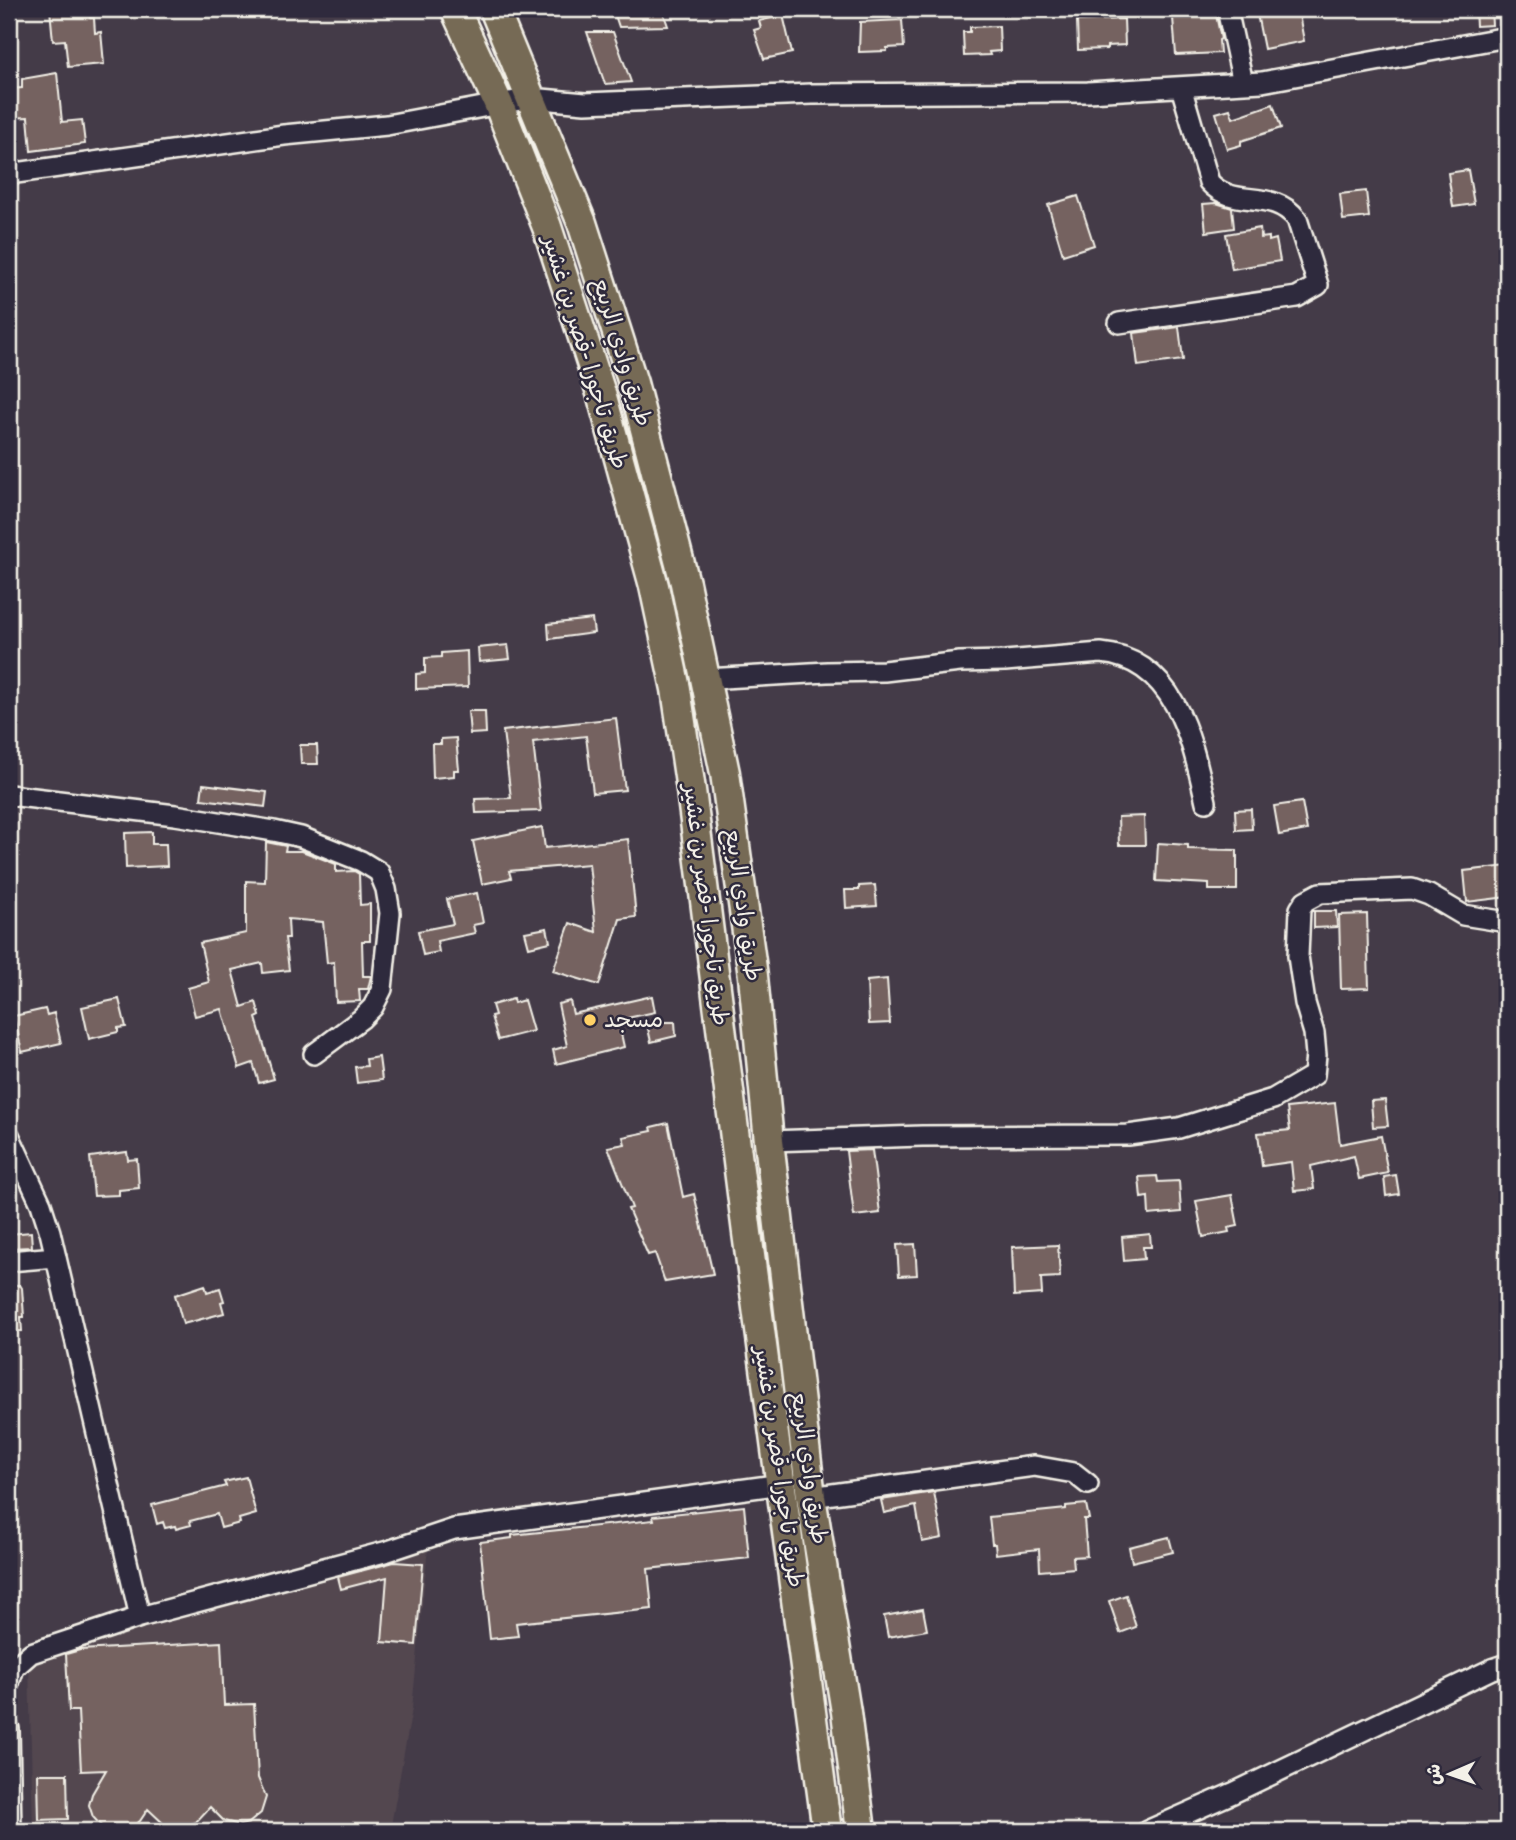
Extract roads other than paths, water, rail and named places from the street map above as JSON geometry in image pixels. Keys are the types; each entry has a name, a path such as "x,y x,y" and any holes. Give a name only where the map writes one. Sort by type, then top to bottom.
{"highway":[{"name":"طريق تاجورا -قصر بن غشير","path":"455,9 498,103 547,227 601,393 654,586 676,689 827,1831"},
{"name":"طريق وادي الربيع","path":"494,9 582,223 634,383 685,583 725,773 753,976 768,1141 811,1497 846,1712 861,1831"}],"street":[{"path":"1227,9 1243,83"},
{"path":"9,174 284,135 387,125 531,98 585,103 812,94 1088,92 1262,82 1507,37"},
{"path":"1119,323 1297,297 1318,285 1297,219 1290,210 1279,203 1227,195 1209,182 1181,87"},
{"path":"706,679 884,671 960,662 1114,654 1144,667 1163,683 1186,730 1196,758 1206,802"},
{"path":"9,795 175,815 274,831 362,860 379,872 386,889 390,913 382,989 373,1007 314,1054"},
{"path":"768,1141 922,1136 1128,1135 1179,1128 1273,1099 1314,1075 1314,1032 1305,1003 1298,956 1300,909 1312,896 1320,893 1412,889 1429,895 1463,915 1507,922"},
{"path":"9,1135 41,1204 140,1617"},
{"path":"9,1261 55,1258"},
{"path":"811,1497 1034,1466 1074,1473 1088,1484"},
{"path":"9,1683 14,1668 31,1653 140,1617 388,1551 454,1529 782,1484"},
{"path":"1147,1831 1507,1664"},
{"path":"9,1729 11,1831"}],"place":[{"name":"مسجد","path":"590,1020"}]}
